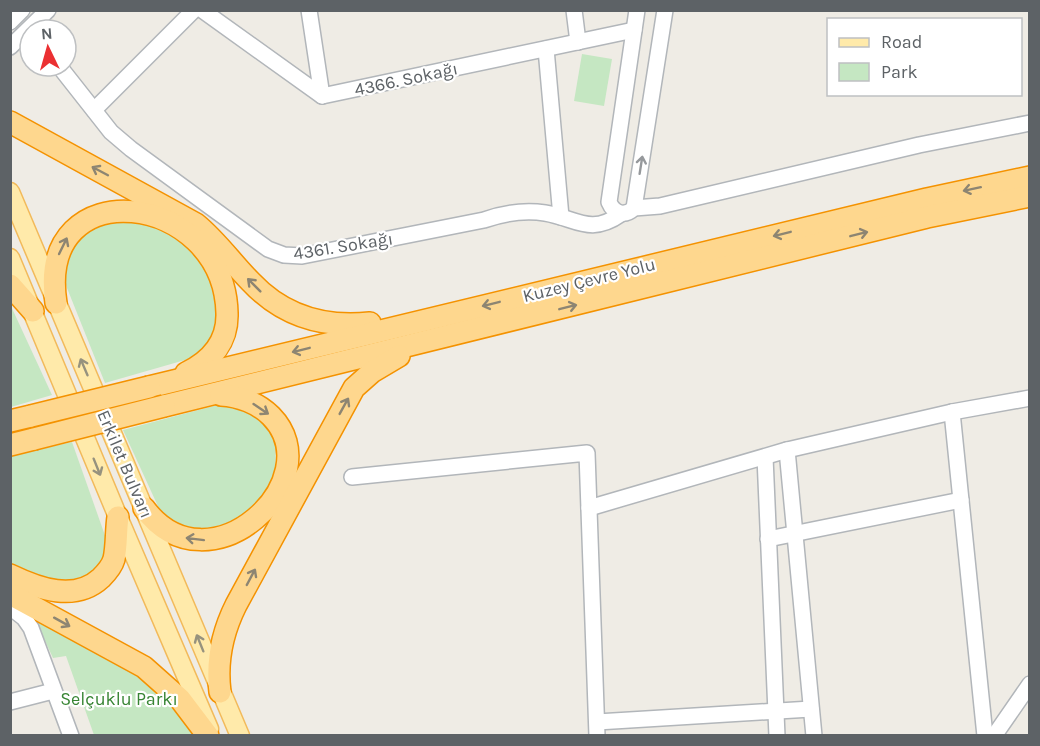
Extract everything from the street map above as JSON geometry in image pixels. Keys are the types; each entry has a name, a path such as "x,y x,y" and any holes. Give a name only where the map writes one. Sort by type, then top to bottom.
{"highway":[{"path":"10,122 196,224 215,240 261,292 278,305 298,315 325,323 346,325 448,314"},
{"name":"Kuzey Çevre Yolu","path":"149,387 927,199 1029,177"},
{"name":"Kuzey Çevre Yolu","path":"10,445 927,217 1029,196"},
{"path":"21,418 149,387 177,377 204,362 217,350 225,333 227,312 223,282 212,260 194,238 166,220 144,213 112,213 90,219 72,232 63,245 55,272 56,303"},
{"path":"10,285 33,311"},
{"path":"220,692 219,655 229,618 354,388 372,372 420,343"},
{"path":"144,508 154,521 176,535 208,540 229,534 251,521 268,505 279,490 285,476 287,453 283,435 275,420 266,411 244,399 225,395 206,396"},
{"path":"10,575 30,585 61,592 77,591 93,585 104,576 114,559 118,517"},
{"path":"10,594 144,667 180,699 210,735"}],"main road":[{"name":"Erkilet Bulvarı","path":"10,192 240,735"},
{"name":"Erkilet Bulvarı","path":"10,258 210,735"}],"street":[{"path":"10,22 22,10"},
{"path":"94,110 194,10"},
{"path":"202,10 322,96"},
{"path":"309,10 322,96"},
{"path":"574,10 578,42"},
{"path":"637,10 609,202 613,210 628,211 665,10"},
{"name":"4366. Sokağı","path":"322,96 634,30"},
{"path":"546,49 561,217"},
{"name":"4361. Sokağı","path":"69,78 111,132 151,166 268,249 284,255 302,256 509,213 535,212 591,226 607,222 628,211 660,206 919,145 1029,123"},
{"path":"589,508 787,450 952,412 1029,398"},
{"path":"952,412 985,735"},
{"path":"787,450 814,735"},
{"path":"352,477 587,453 597,728 811,709"},
{"path":"765,457 777,735"},
{"path":"768,539 961,500"},
{"path":"10,607 24,618 31,628 53,691 72,735"},
{"path":"994,735 1029,684"},
{"path":"10,702 53,691"}],"green space":[{"path":"582,54 612,59 604,106 574,101"},
{"path":"147,219 205,259 220,325 199,356 105,383 62,270 86,226"},
{"path":"10,304 52,395 11,407 10,407"},
{"path":"221,404 245,406 275,432 276,479 243,520 194,534 162,515 123,430"},
{"path":"72,442 108,544 104,564 76,586 11,571 11,456"},
{"name":"Selçuklu Parkı","path":"34,617 159,684 195,735 94,735 66,656 53,658"}]}
